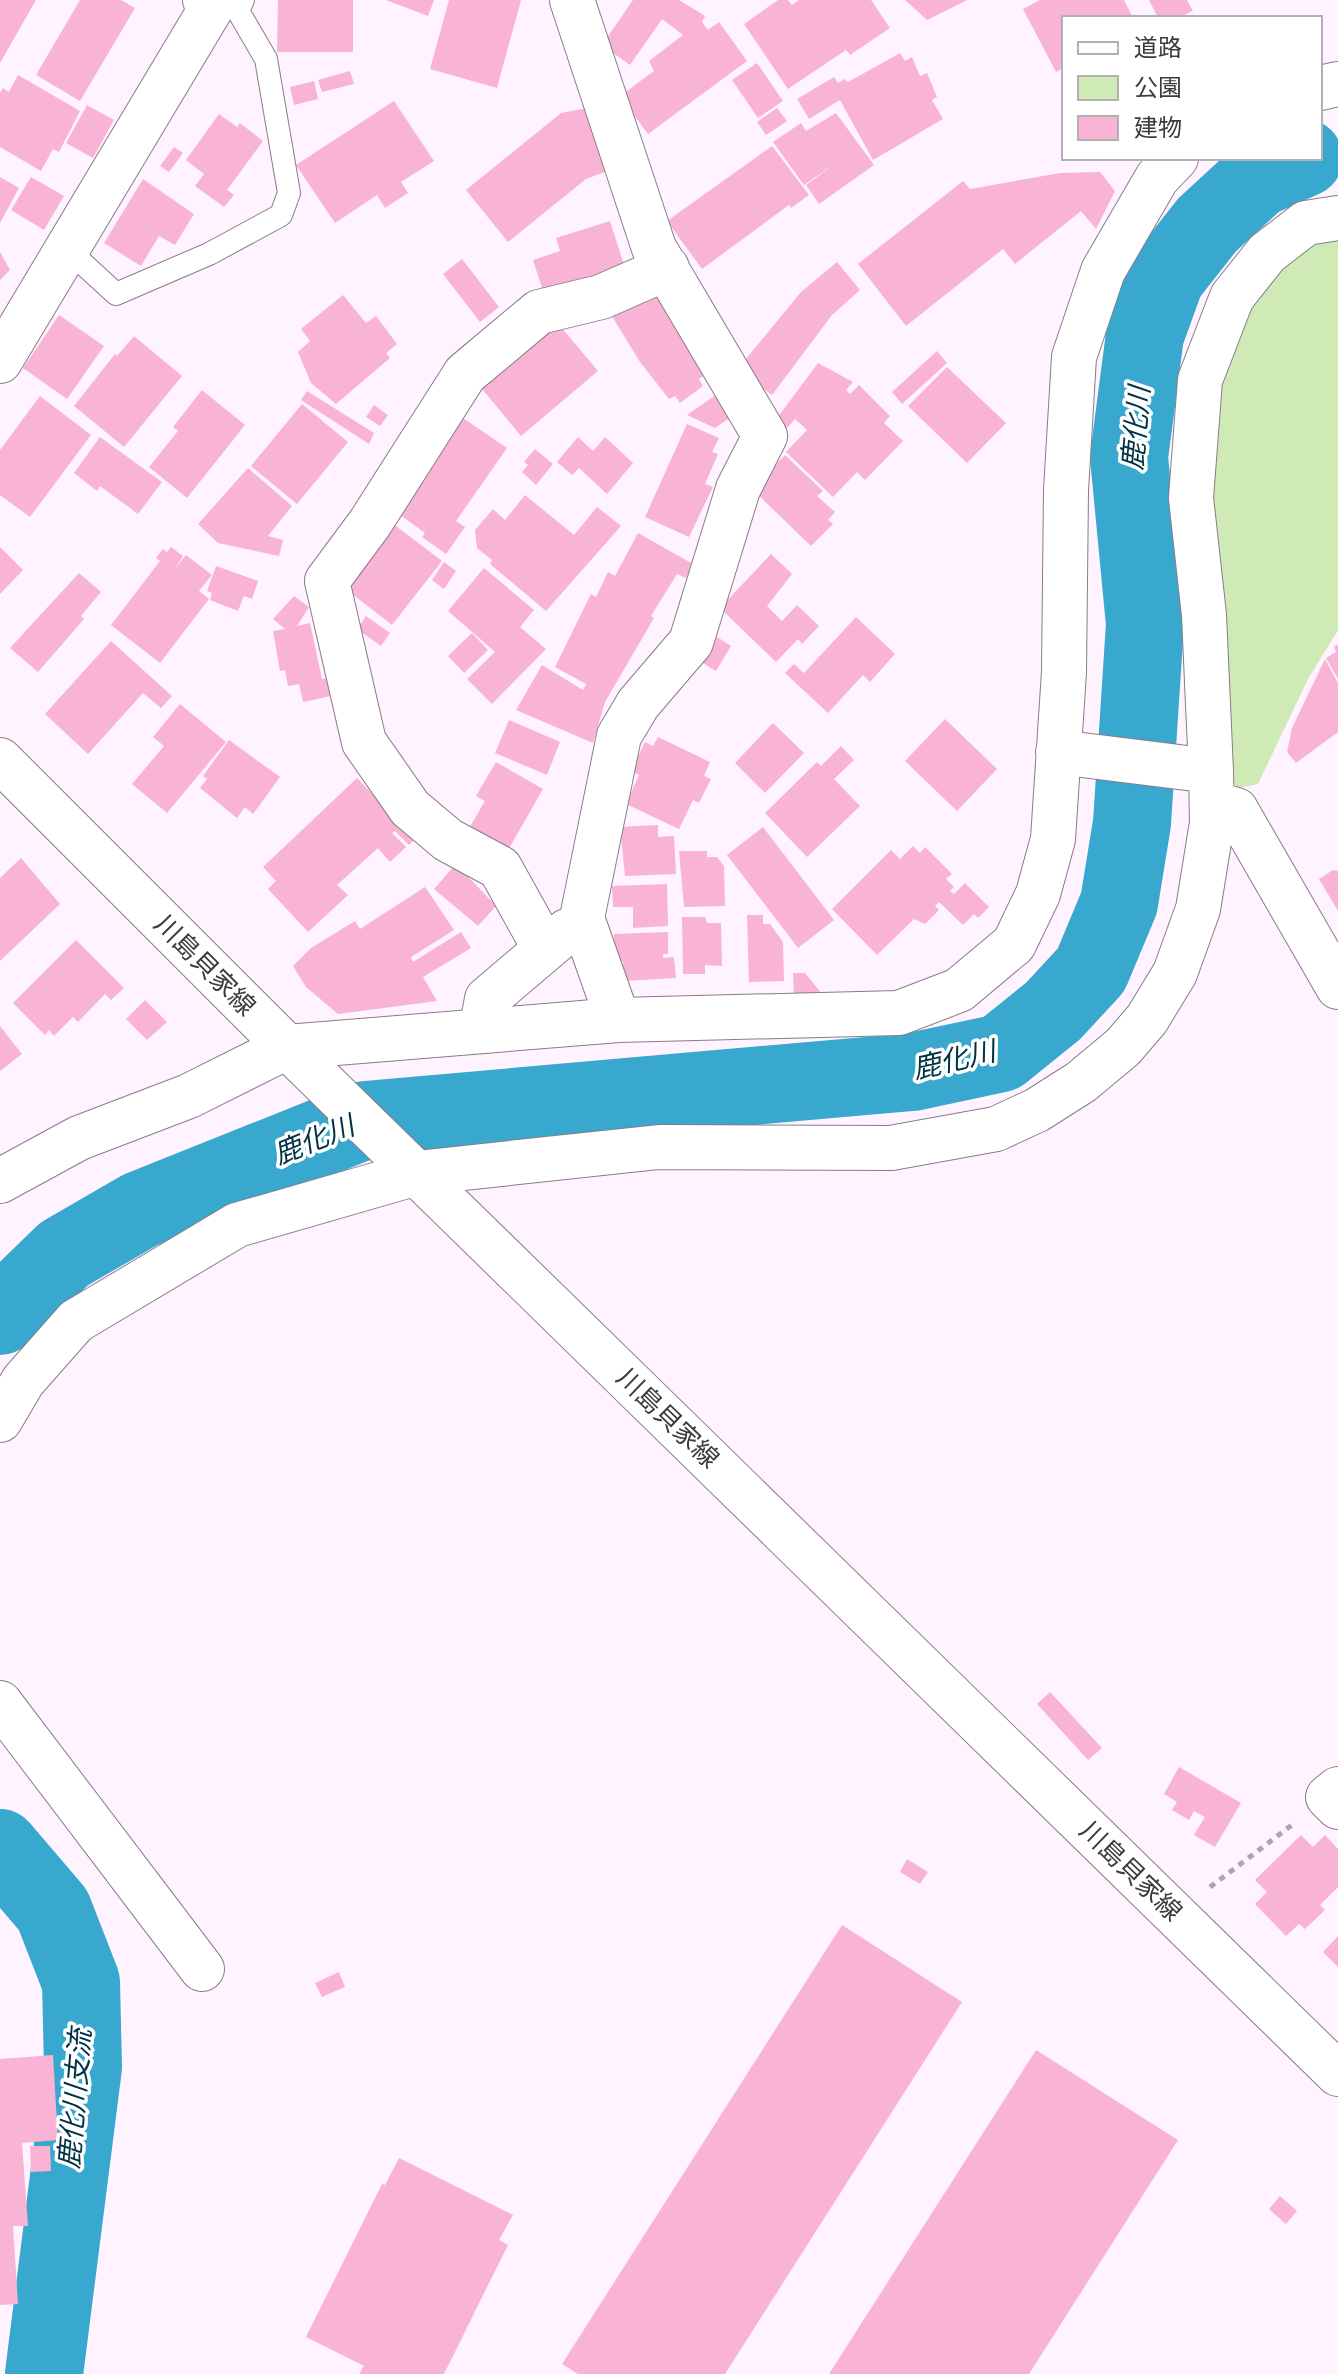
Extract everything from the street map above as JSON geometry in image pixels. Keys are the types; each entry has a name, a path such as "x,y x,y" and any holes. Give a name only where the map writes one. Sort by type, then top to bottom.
{"street":[{"path":"572,0 654,248 765,436 738,489 691,642 638,704 619,736 582,918 618,1020"},
{"path":"0,361 225,4"},
{"path":"0,1181 79,1138 189,1096 287,1047 618,1020 899,1013 959,990 1014,944 1038,894 1072,754 1064,672 1066,490 1074,357 1103,271 1157,178 1174,160"},
{"path":"0,1420 23,1381 76,1321 237,1225 417,1173 659,1147 891,1148 996,1129 1037,1110 1081,1082 1123,1047 1147,1019 1175,973 1198,909 1207,781 1204,615 1191,498 1200,380 1232,297 1267,253 1306,223 1338,218"},
{"path":"545,949 500,868 448,840 410,808 364,742 327,581 370,523 465,374 539,312 601,297 667,268"},
{"path":"1072,754 1207,781 1236,810 1338,987"},
{"name":"川島貝家線","path":"0,760 287,1047 1338,2074"},
{"path":"481,1031 487,999 582,918"},
{"path":"0,1703 202,1969"}],"lane":[{"path":"68,250 116,294 209,254 281,215 289,193 266,59 225,4"}],"path":[{"path":"1210,1887 1335,1798"}],"green space":[{"path":"1338,228 1338,630 1309,677 1258,784 1239,788 1229,779 1203,409 1275,256"}],"building":[{"path":"0,0 36,0 0,63"},
{"path":"80,0 121,0 135,8 80,101 36,75"},
{"path":"278,0 353,0 353,52 277,52"},
{"path":"386,0 434,0 428,16"},
{"path":"449,0 521,0 497,88 430,69"},
{"path":"633,0 679,0 705,16 702,22 708,30 719,22 747,61 648,134 620,96 654,71 649,61 683,35 662,19 630,65 602,45"},
{"path":"778,0 788,0 792,5 799,0 871,0 890,28 850,55 846,50 788,89 744,24"},
{"path":"905,0 967,0 927,20"},
{"path":"1040,0 1124,0 1132,16 1062,16 1062,69 1056,72 1023,9"},
{"path":"1149,0 1187,0 1193,11 1182,16 1157,16"},
{"path":"900,53 905,61 912,57 920,76 927,73 937,97 932,100 943,119 873,160 840,100 809,119 797,99 834,77 838,83 845,79 848,82"},
{"path":"757,63 783,101 758,118 732,80"},
{"path":"350,71 354,84 322,92 318,80"},
{"path":"18,75 80,111 59,152 53,149 41,171 0,147 0,93 3,88 9,92"},
{"path":"314,81 318,99 294,105 290,87"},
{"path":"394,101 434,161 401,182 408,193 385,208 377,195 335,223 296,165"},
{"path":"87,105 114,120 93,158 66,143"},
{"path":"587,108 607,171 586,179 508,242 466,190 561,113"},
{"path":"777,108 787,121 766,135 757,122"},
{"path":"836,113 874,165 819,204 806,185 837,162 804,185 773,142 801,123 806,131"},
{"path":"219,114 237,127 240,123 263,141 227,190 234,195 224,207 195,186 204,174 186,160"},
{"path":"772,146 809,195 791,208 789,205 702,269 667,221"},
{"path":"174,147 183,153 169,172 160,166"},
{"path":"1100,172 1115,191 1096,229 1081,211 1015,264 1003,249 906,326 858,264 963,181 970,189 1060,173"},
{"path":"0,177 19,188 0,223"},
{"path":"31,177 64,196 44,230 11,210"},
{"path":"143,179 194,214 175,245 159,236 141,266 104,243"},
{"path":"610,221 625,268 544,294 533,260 560,251 556,238"},
{"path":"0,252 10,270 0,280"},
{"path":"462,259 499,307 480,322 443,274"},
{"path":"837,262 860,290 832,315 772,395 737,370 801,292"},
{"path":"652,284 712,370 699,379 703,386 680,403 675,396 669,399 640,362 610,313"},
{"path":"343,295 366,323 376,316 397,344 386,353 390,358 336,404 311,383 298,352 310,341 301,329"},
{"path":"59,315 104,346 67,399 23,368"},
{"path":"555,320 598,371 521,436 478,384"},
{"path":"134,336 182,376 124,447 74,406 115,354 117,356"},
{"path":"937,351 947,363 902,404 892,392"},
{"path":"818,363 853,382 846,390 850,394 859,385 890,416 884,423 903,441 865,480 857,472 833,497 786,452 807,430 795,419 785,430 775,421"},
{"path":"947,367 1006,423 967,463 908,406"},
{"path":"202,390 245,425 187,498 149,467 178,431 173,427"},
{"path":"307,391 374,433 369,444 301,400"},
{"path":"720,392 735,414 715,428 687,415"},
{"path":"40,396 91,435 30,517 0,495 0,450"},
{"path":"302,404 348,442 297,504 251,466"},
{"path":"374,405 388,415 380,426 366,417"},
{"path":"457,414 507,448 456,521 465,527 446,554 422,537 425,533 392,509"},
{"path":"687,424 719,438 712,452 718,454 705,484 713,487 689,537 645,517"},
{"path":"100,437 162,482 138,514 100,486 97,491 74,473"},
{"path":"578,437 593,451 605,437 633,463 607,494 579,468 572,475 557,462"},
{"path":"535,449 553,464 536,485 522,472 528,465 524,462"},
{"path":"785,455 823,491 817,496 835,512 828,520 833,524 811,546 752,489"},
{"path":"248,468 292,506 268,536 283,540 279,556 218,543 198,524"},
{"path":"525,495 574,535 597,507 621,526 546,611 490,564 492,560 477,548 475,530 493,509 505,520"},
{"path":"392,523 442,561 392,625 343,587"},
{"path":"638,533 693,564 686,578 677,574 651,616 654,618 605,702 593,743 516,710 542,665 583,690 586,684 555,667 591,594 596,597 608,572 615,576"},
{"path":"0,547 23,570 0,594"},
{"path":"171,547 183,556 173,571 186,555 212,575 199,591 209,599 160,663 111,625 160,561 156,558 163,549 167,552"},
{"path":"771,554 792,574 767,606 782,621 797,605 819,626 802,644 798,639 776,662 720,608"},
{"path":"444,562 456,571 444,589 432,580"},
{"path":"216,566 258,581 252,599 244,596 238,611 210,600 212,593 207,591"},
{"path":"484,568 534,610 520,627 546,649 492,704 467,679 495,652 448,611"},
{"path":"79,573 101,592 81,616 84,619 38,672 10,648"},
{"path":"294,596 309,607 297,626 310,623 322,679 328,678 331,696 303,702 299,684 288,686 285,670 280,671 273,631 285,629 273,619"},
{"path":"366,616 390,633 381,646 357,629"},
{"path":"856,617 895,654 870,682 863,675 828,713 785,673 794,664 804,673"},
{"path":"472,633 488,650 464,673 448,656"},
{"path":"717,637 731,646 716,671 701,662"},
{"path":"111,641 172,696 161,708 143,693 88,754 45,714"},
{"path":"1338,644 1338,679 1326,658 1336,652 1334,647"},
{"path":"1325,659 1338,683 1338,732 1296,763 1287,752 1292,728"},
{"path":"180,704 226,742 167,813 132,784 164,746 153,737"},
{"path":"945,719 997,769 957,811 905,761"},
{"path":"509,720 560,742 547,775 495,753"},
{"path":"773,723 804,753 765,793 735,763"},
{"path":"658,737 710,762 704,776 711,779 699,803 693,800 679,829 626,804 639,775 631,771 645,742 653,746"},
{"path":"229,740 280,777 253,814 245,807 237,818 200,788 207,779 203,776"},
{"path":"841,746 854,760 834,779 860,806 807,857 765,813 817,762 821,766"},
{"path":"496,762 543,789 507,852 468,830 485,801 476,796"},
{"path":"357,778 415,839 409,845 395,831 392,833 406,847 390,862 378,848 337,885 348,895 308,932 268,889 276,881 263,867"},
{"path":"658,825 658,837 674,836 676,874 625,876 620,827"},
{"path":"763,827 834,920 798,948 727,855"},
{"path":"913,846 920,853 925,847 952,874 946,879 954,887 950,891 954,894 965,883 989,907 978,918 974,914 963,925 939,902 935,906 939,910 925,924 914,919 877,955 832,909 891,850 900,859"},
{"path":"679,851 707,851 707,857 717,857 724,866 725,906 684,907"},
{"path":"21,858 60,904 0,961 0,878"},
{"path":"456,864 496,906 478,926 434,889"},
{"path":"1333,870 1338,871 1338,911 1319,879"},
{"path":"667,884 668,926 633,928 633,907 613,907 612,886"},
{"path":"425,887 454,930 411,957 413,962 461,932 471,948 423,977 437,1001 338,1014 306,987 293,966 311,948 355,921 360,929"},
{"path":"747,915 763,915 763,924 770,924 783,942 784,981 749,982"},
{"path":"682,917 705,917 707,923 721,923 722,966 705,965 705,974 683,974"},
{"path":"668,932 668,954 663,954 663,958 674,957 676,978 624,981 623,961 614,961 614,934"},
{"path":"76,940 124,988 111,1000 105,994 78,1022 73,1017 54,1036 49,1030 45,1035 13,1003"},
{"path":"793,973 805,973 822,994 794,995"},
{"path":"145,1000 167,1022 147,1040 126,1019"},
{"path":"0,1026 22,1054 0,1071"},
{"path":"1050,1692 1102,1748 1088,1760 1037,1704"},
{"path":"1179,1767 1241,1803 1215,1847 1194,1835 1205,1817 1194,1811 1189,1820 1172,1810 1177,1802 1164,1794"},
{"path":"1301,1835 1313,1847 1325,1835 1338,1849 1338,1887 1320,1905 1325,1910 1305,1929 1299,1924 1286,1936 1255,1904 1267,1892 1255,1880"},
{"path":"907,1859 928,1872 920,1884 900,1872"},
{"path":"842,1925 962,2002 725,2374 578,2374 562,2364"},
{"path":"1338,1936 1338,1967 1323,1952"},
{"path":"339,1972 345,1987 322,1997 315,1983"},
{"path":"1036,2050 1178,2140 1029,2374 829,2374"},
{"path":"53,2055 58,2140 22,2143 28,2226 13,2226 18,2304 0,2305 0,2059"},
{"path":"30,2146 50,2146 51,2171 31,2172"},
{"path":"399,2158 513,2215 499,2240 508,2245 444,2374 359,2374 364,2366 306,2337 382,2184 385,2185"},
{"path":"1280,2196 1297,2211 1286,2224 1269,2209"}],"waterway":[{"name":"鹿化川","path":"0,1316 64,1254 140,1210 365,1120 912,1072 1001,1053 1053,1011 1091,970 1119,903 1132,823 1145,624 1129,457 1145,335 1166,277 1207,225 1257,179 1300,160"},
{"name":"鹿化川支流","path":"0,1848 53,1910 81,1982 83,2067 44,2374"}]}
